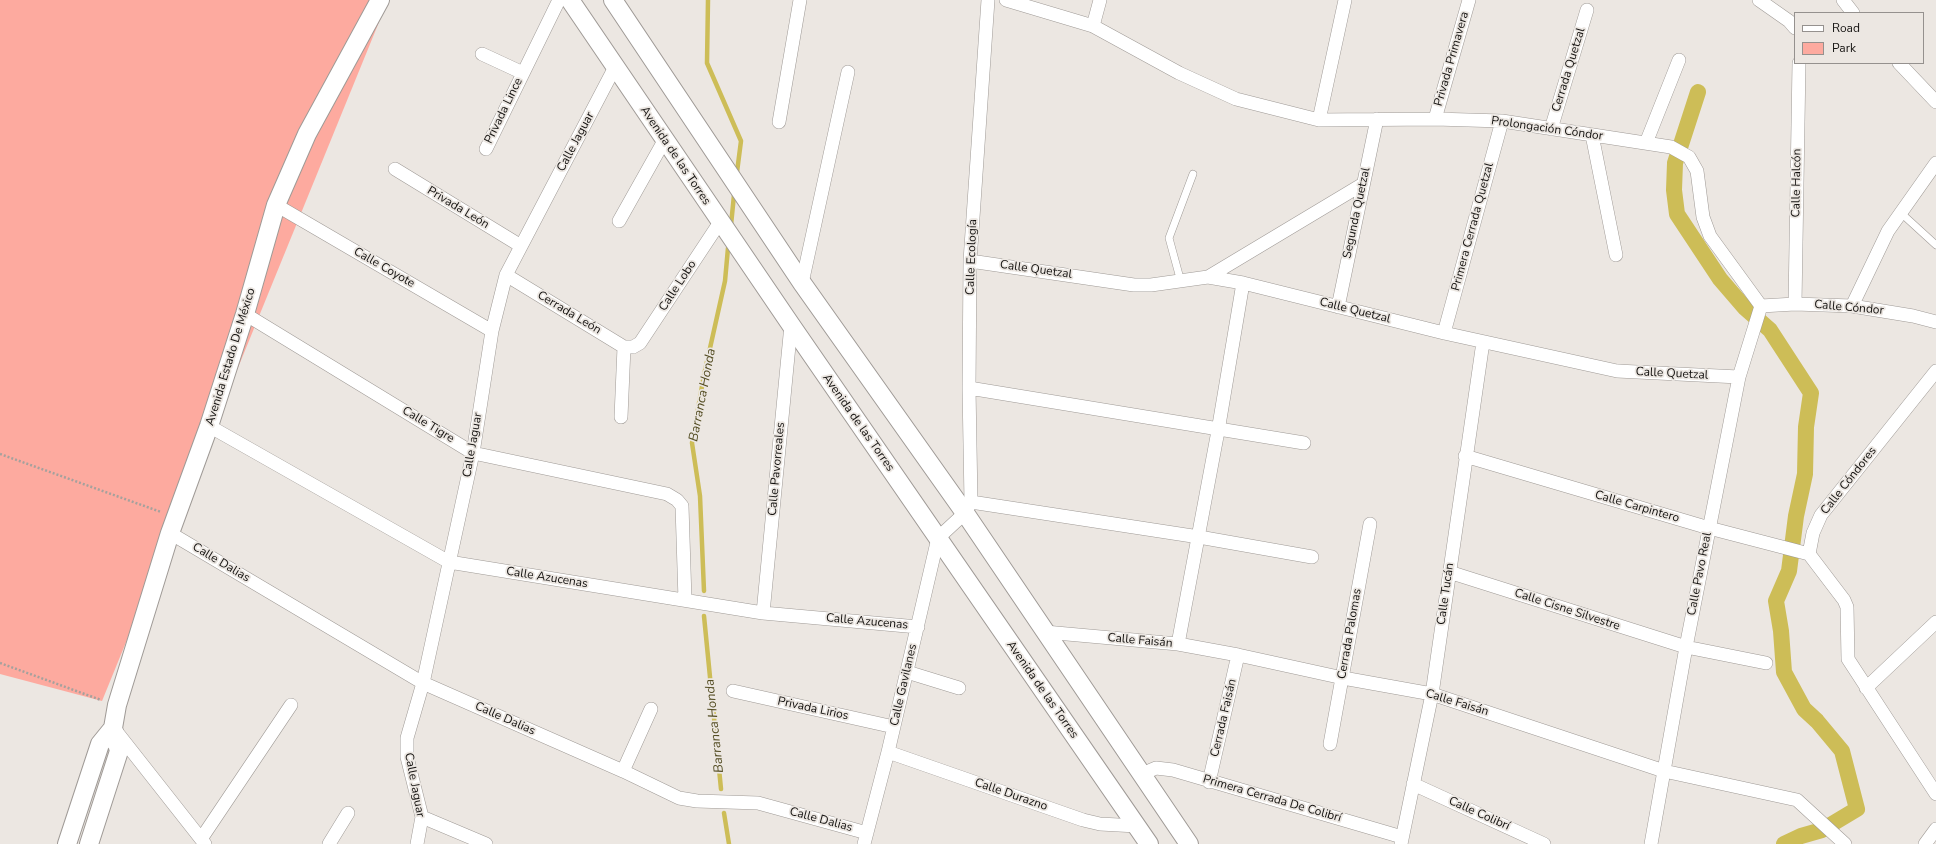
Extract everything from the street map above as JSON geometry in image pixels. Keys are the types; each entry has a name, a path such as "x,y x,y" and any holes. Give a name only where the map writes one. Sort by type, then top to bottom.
{"main road":[{"name":"Avenida Estado De México","path":"89,844 119,751 113,728 117,705 173,525 209,426 245,314 276,204 307,134 380,0"},
{"name":"Avenida de las Torres","path":"570,0 664,141 1149,844"},
{"path":"613,0 802,283 968,508 1045,632 1189,844"},
{"name":"Avenida Estado De México","path":"67,844 100,744 113,728"}],"street":[{"name":"Privada Lince","path":"486,149 559,0"},
{"path":"779,122 800,0"},
{"name":"Calle Ecología","path":"968,508 970,261 988,0"},
{"name":"Prolongación Cóndor","path":"1006,0 1093,26 1179,73 1236,99 1319,120 1435,119 1502,121 1671,147 1689,157 1697,170 1703,217 1710,236 1760,309"},
{"path":"1093,26 1100,0"},
{"path":"1319,120 1346,0"},
{"name":"Privada Primavera","path":"1435,119 1469,0"},
{"path":"1759,0 1789,21 1794,27"},
{"path":"1843,0 1852,12"},
{"name":"Cerrada Quetzal","path":"1551,129 1587,10"},
{"name":"Privada Lince","path":"482,54 523,73"},
{"path":"1646,143 1679,60"},
{"name":"Calle Halcón","path":"1794,304 1799,64"},
{"path":"1900,64 1936,102"},
{"name":"Calle Jaguar","path":"417,844 422,817 407,758 407,738 423,683 473,453 492,331 506,275 615,67"},
{"path":"802,283 848,72"},
{"name":"Segunda Quetzal","path":"1338,307 1376,119"},
{"name":"Primera Cerrada Quetzal","path":"1444,333 1502,121"},
{"path":"1592,135 1616,255"},
{"path":"619,221 664,141"},
{"path":"1852,306 1888,231 1936,163"},
{"name":"Privada León","path":"395,169 521,246"},
{"path":"1208,277 1363,184"},
{"name":"Calle Coyote","path":"276,204 492,331"},
{"name":"Calle Lobo","path":"629,347 640,343 720,222"},
{"name":"Calle Quetzal","path":"970,261 1134,284 1151,285 1208,277 1243,283 1482,342 1617,371 1739,377"},
{"name":"Cerrada León","path":"506,275 629,347"},
{"path":"1178,644 1199,537 1243,283"},
{"name":"Calle Cóndor","path":"1760,309 1794,304 1852,306 1914,316 1936,322"},
{"name":"Calle Pavo Real","path":"1651,844 1686,648 1739,377 1760,309"},
{"name":"Calle Tigre","path":"245,314 473,453 667,494 677,500 682,506 685,600"},
{"name":"Calle Pavorreales","path":"763,613 791,325"},
{"name":"Calle Tucán","path":"1402,840 1432,694 1482,342"},
{"path":"621,417 629,347"},
{"name":"Calle Cóndores","path":"1809,554 1813,533 1821,515 1936,371"},
{"path":"969,388 1304,444"},
{"name":"Calle Azucenas","path":"209,426 449,562 763,613 918,627"},
{"name":"Calle Carpintero","path":"1465,456 1710,528 1809,554"},
{"path":"938,538 968,508 1199,537 1312,558"},
{"name":"Cerrada Palomas","path":"1330,744 1370,524"},
{"name":"Calle Dalias","path":"173,525 423,683 623,771 679,798 697,801 758,803 866,838"},
{"name":"Calle Gavilanes","path":"866,838 918,627 938,538"},
{"path":"1809,554 1844,600 1847,607 1848,659 1936,794"},
{"name":"Calle Cisne Silvestre","path":"1449,572 1686,648 1766,663"},
{"path":"1866,688 1936,622"},
{"name":"Calle Faisán","path":"1045,632 1178,644 1238,654 1343,678 1432,694 1664,771 1797,800 1844,843"},
{"name":"Cerrada Faisán","path":"1209,782 1238,654"},
{"path":"907,672 960,688"},
{"name":"Privada Lirios","path":"733,691 894,726"},
{"path":"113,728 203,842 291,705"},
{"path":"623,771 651,709"},
{"name":"Calle Durazno","path":"888,752 1083,820 1100,824 1136,826"},
{"name":"Primera Cerrada De Colibrí","path":"1142,774 1156,768 1173,770 1402,840"},
{"name":"Calle Colibrí","path":"1413,784 1544,844"},
{"path":"329,844 348,813"},
{"path":"422,817 486,844"},
{"path":"1925,844 1936,828"}],"lane":[{"path":"1181,282 1169,238 1193,174"},
{"path":"1901,213 1936,245"}],"path":[{"path":"0,454 173,525"},
{"path":"0,663 117,705"}],"green space":[{"path":"0,0 388,0 102,701 0,674"}],"waterway":[{"name":"Barranca Honda","path":"708,0 707,63 741,141 737,172"},
{"path":"1698,92 1675,163 1674,190 1677,214 1720,279 1745,308 1770,330 1811,393 1806,427 1805,474 1796,516 1789,571 1776,601 1781,631 1784,672 1804,709 1817,721 1842,751 1857,809 1822,830 1801,836 1784,844"},
{"name":"Barranca Honda","path":"731,225 734,195"},
{"name":"Barranca Honda","path":"704,591 700,496 692,443 704,375 725,281 728,248"},
{"name":"Barranca Honda","path":"704,616 721,789"},
{"name":"Barranca Honda","path":"724,813 729,844"}]}
